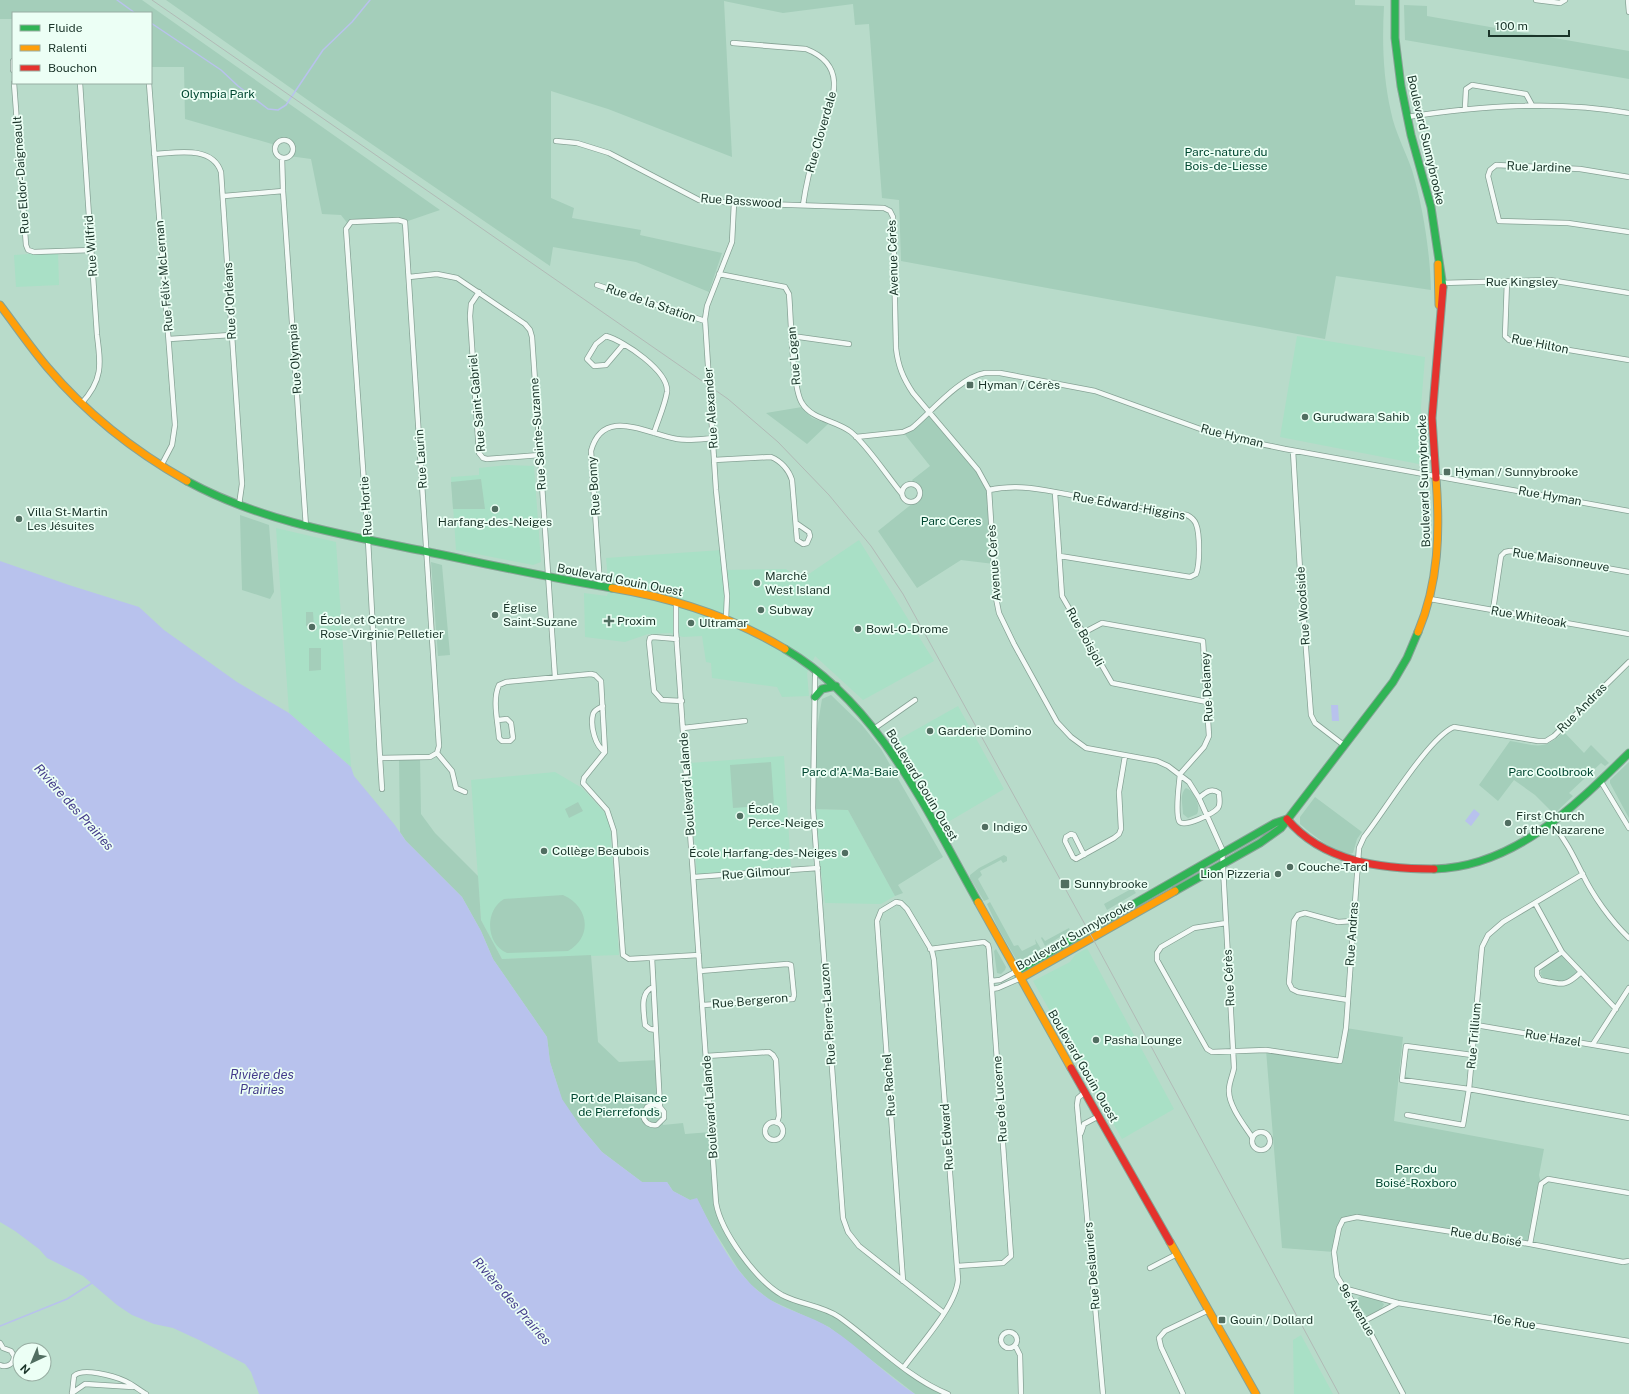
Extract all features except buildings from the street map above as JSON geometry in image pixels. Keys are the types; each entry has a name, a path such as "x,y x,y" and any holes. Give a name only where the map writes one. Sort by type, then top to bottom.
{"street":[{"name":"Boulevard Sunnybrooke","path":"992,989 1021,978 1054,961 1266,839 1281,828 1345,746 1399,673 1418,635 1430,599 1436,569 1439,542 1439,514 1435,476 1432,412 1440,313 1444,292 1440,283 1439,260 1430,203 1407,117 1398,62 1395,0"},
{"path":"1536,0 1560,4 1565,0"},
{"path":"1628,0 1629,12"},
{"name":"Rue Cloverdale","path":"733,43 806,49 816,53 830,67 834,84 833,101 812,161 803,205"},
{"name":"Rue Eldor-Daigneault","path":"14,84 26,245 28,250 34,252 92,250"},
{"name":"Rue Wilfrid","path":"80,84 100,367 94,388 81,404"},
{"name":"Rue Félix-McLernan","path":"149,84 175,430 172,445 161,466"},
{"path":"1465,108 1466,89 1472,85 1526,94 1532,105"},
{"path":"1407,117 1465,108 1532,105 1607,109 1629,113"},
{"name":"Rue Basswood","path":"556,141 577,143 609,153 699,200 734,203 884,208 890,212"},
{"name":"Rue d'Orléans","path":"154,154 197,152 213,158 218,163 221,172 224,196 231,335 242,484 239,505"},
{"name":"Rue Olympia","path":"282,158 306,527"},
{"name":"Rue Jardine","path":"1629,176 1580,169 1496,166 1490,170 1488,176 1499,221 1568,223 1629,232"},
{"path":"224,196 283,191"},
{"name":"Rue Alexander","path":"726,618 727,596 714,460 705,321 707,306 732,242 734,203"},
{"name":"Avenue Cérès","path":"890,212 893,216 896,348 898,366 904,380 978,470 989,490 996,598 999,613 1014,644 1054,717 1071,737 1086,748 1157,761 1180,774"},
{"name":"Rue Laurin","path":"348,224 355,221 398,220 405,222 439,746 437,753"},
{"name":"Rue Hortie","path":"348,224 346,229 368,540 382,789"},
{"name":"Rue Sainte-Suzanne","path":"409,277 426,274 446,275 457,278 525,324 530,330 532,337 554,677"},
{"name":"Rue Logan","path":"719,274 785,287 789,294 796,384 801,402 808,411 838,423 856,437 902,494"},
{"name":"Rue Kingsley","path":"1440,283 1550,280 1629,293"},
{"name":"Rue Hilton","path":"1507,281 1505,336 1509,340 1629,360"},
{"name":"Rue de la Station","path":"597,285 705,321"},
{"name":"Rue Saint-Gabriel","path":"479,292 471,304 470,316 479,453 483,458 487,459 540,455"},
{"name":"Boulevard Gouin Ouest","path":"0,305 44,364 81,404 116,435 161,466 202,489 239,505 306,527 676,602 726,618 775,641 817,670 836,686 875,728 900,766 1256,1394"},
{"path":"169,338 231,335"},
{"path":"792,336 848,344"},
{"path":"623,345 606,366 594,366 588,362 587,356 602,337 611,337 623,345 657,368 663,377 667,391 654,433"},
{"name":"Rue Hyman","path":"856,437 903,432 912,428 960,385 971,378 985,374 1000,374 1095,392 1217,435 1293,451 1629,511"},
{"name":"Rue Bonny","path":"600,586 591,451 593,443 599,433 607,428 618,425 677,439 713,438"},
{"name":"Rue Woodside","path":"1293,451 1311,715 1315,722 1345,746"},
{"path":"714,460 771,457 777,459 790,473 796,523"},
{"path":"911,484 916,486 920,494 915,501 909,502 904,499 902,494 905,486 911,484"},
{"name":"Rue Edward-Higgins","path":"989,490 1017,486 1187,515 1193,518 1196,524 1199,567 1196,574 1190,577 1060,556"},
{"name":"Rue Boisjoli","path":"1055,493 1062,596 1112,683 1207,702"},
{"name":"Rue Maisonneuve","path":"1493,610 1501,556 1505,552 1510,551 1629,572"},
{"name":"Rue Whiteoak","path":"1430,599 1629,634"},
{"name":"Boulevard Lalande","path":"676,602 677,639 716,1203 719,1216 731,1238 761,1278 769,1285 782,1295 827,1310 930,1386 948,1394"},
{"name":"Rue Delaney","path":"1083,633 1102,623 1203,641 1209,736 1208,742 1180,774"},
{"path":"677,639 653,637 650,638 649,642 654,691 662,700 682,700"},
{"name":"Rue Andras","path":"1226,923 1194,928 1161,947 1157,953 1157,960 1207,1049 1212,1052 1280,1051 1340,1061 1346,1028 1353,920 1358,862 1362,840 1425,754 1446,730 1454,727 1538,741 1546,741 1554,736 1629,662"},
{"name":"Rue Pierre-Lauzon","path":"817,670 814,677 813,808 843,1218 848,1232 854,1242 944,1313"},
{"path":"498,720 507,719 511,723 513,738 510,741 502,741 499,738 496,692 499,685 506,682 554,677 595,675 601,681 605,752 584,778 583,783 607,810 614,831 623,955 629,959 699,955"},
{"path":"815,696 822,689 836,686"},
{"path":"875,728 915,700"},
{"path":"603,706 595,710 593,714 595,742 599,748 605,752"},
{"path":"683,728 745,721"},
{"path":"380,758 430,757 437,753 452,771 456,788 465,792"},
{"path":"1288,819 1294,828 1328,852 1342,859 1358,862 1428,868 1469,864 1492,858 1515,848 1552,823 1629,753"},
{"path":"1084,855 1074,835 1071,834 1066,837 1064,841 1074,859 1076,859 1084,855 1119,834 1121,829 1119,792 1125,756"},
{"path":"1180,774 1179,821 1185,824 1218,809 1220,804 1218,793 1215,790 1210,790 1199,798"},
{"name":"Rue Cérès","path":"1180,774 1189,782 1199,798 1221,847 1234,1051 1234,1068 1230,1086 1230,1098 1243,1124 1252,1137 1252,1143 1258,1150 1264,1150 1269,1146 1269,1137 1265,1132 1256,1133 1252,1137"},
{"path":"1600,780 1629,828"},
{"name":"Boulevard Sunnybrooke","path":"991,981 1000,980 1275,823 1288,819"},
{"path":"1552,823 1573,852 1583,874 1618,928 1629,938"},
{"name":"Rue Gilmour","path":"694,877 818,868"},
{"name":"Rue Trillium","path":"1407,1115 1463,1125 1469,1089 1476,1025 1482,947 1488,935 1503,922 1583,874"},
{"name":"Rue Rachel","path":"899,902 893,903 883,909 879,914 877,921 903,1281"},
{"name":"Rue Edward","path":"899,902 905,906 930,948 934,965 957,1266 955,1293 944,1313 904,1367"},
{"path":"1535,903 1562,952 1580,973 1616,1009"},
{"path":"1348,1000 1298,992 1292,989 1289,983 1294,921 1298,915 1305,913 1338,922 1353,920"},
{"name":"Rue de Lucerne","path":"930,948 985,943 989,949 1010,1256 1003,1263 957,1266"},
{"path":"1562,952 1537,969 1537,975 1540,980 1563,985 1569,983 1580,973"},
{"path":"652,958 660,1106 664,1112 662,1122 655,1126 644,1120 644,1109 654,1104 660,1106"},
{"name":"Rue Bergeron","path":"700,971 788,964 793,970 793,999 703,1005"},
{"path":"653,988 648,990 644,995 644,1013 646,1025 656,1030"},
{"path":"1593,1044 1629,988"},
{"name":"Rue Hazel","path":"1476,1025 1629,1051"},
{"path":"1472,1055 1406,1046 1402,1080 1469,1089 1629,1118"},
{"path":"706,1056 769,1052 773,1055 776,1068 779,1116 777,1123"},
{"name":"Rue Deslauriers","path":"1086,1092 1077,1100 1103,1394"},
{"path":"1081,1138 1083,1125 1099,1116"},
{"path":"1530,1244 1541,1184 1548,1179 1629,1193"},
{"name":"Rue du Boisé","path":"1343,1220 1357,1217 1530,1244 1623,1262 1629,1260"},
{"name":"9e Avenue","path":"1343,1220 1339,1228 1334,1252 1337,1276 1364,1321 1404,1394"},
{"path":"1150,1268 1177,1254"},
{"name":"16e Rue","path":"1343,1288 1398,1303 1629,1341"},
{"path":"1364,1321 1398,1303"},
{"path":"1183,1394 1161,1347 1159,1338 1165,1331 1209,1310"},
{"path":"0,1343 2,1349 11,1351 14,1356 14,1361 7,1366 0,1365"},
{"path":"1015,1345 1021,1360 1021,1394"},
{"path":"72,1394 74,1376 80,1372 97,1373 118,1379 146,1394"},
{"path":"72,1394 85,1384 135,1387"}],"shaded area":[{"path":"58,252 59,285 16,287 14,255"},
{"path":"1297,336 1425,357 1421,407 1424,465 1280,437"},
{"name":"Harfang-des-Neiges","path":"507,465 534,466 541,562 533,565 456,550 451,477 479,475 479,468"},
{"name":"École et Centre Rose-Virginie Pelletier","path":"276,528 336,542 351,767 289,713"},
{"path":"859,540 934,661 863,700 815,656 807,673 809,696 782,697 777,687 712,678 711,663 706,662 702,636 683,637 670,633 648,634 625,642 585,637 584,593 607,596 611,580 608,579 606,558 722,550 724,570 786,569 800,580"},
{"path":"958,706 1004,789 943,825 894,742"},
{"name":"École Perce-Neiges","path":"784,756 791,869 697,875 689,763"},
{"name":"Collège Beaubois","path":"555,772 582,788 607,815 610,825 619,955 502,959 481,920 471,780"},
{"name":"École Harfang-des-Neiges","path":"813,809 848,810 895,896 881,904 825,903"},
{"path":"1087,948 1174,1109 1122,1139 1033,981 1070,962 1075,955"},
{"path":"1301,1335 1333,1394 1294,1394 1293,1340"}],"green space":[{"name":"Olympia Park","path":"0,0 142,0 440,210 405,222 348,224 341,215 322,214 311,159 289,156 292,148 288,142 283,141 277,144 275,148 276,154 272,144 185,119 184,67 152,67 152,12 12,12 12,19 0,19"},
{"name":"Parc-nature du Bois-de-Liesse","path":"166,0 1355,0 1355,5 1384,6 1384,59 1388,99 1395,127 1412,170 1423,214 1431,290 1336,276 1325,339 901,261 899,200 882,198 869,24 855,25 853,4 783,13 724,1 732,157 608,109 551,91 551,198 574,208 572,218 641,230 640,235 722,253 709,292 636,262 553,247 550,266 319,108"},
{"path":"1404,5 1427,6 1427,16 1629,51 1629,79 1405,40"},
{"path":"802,407 812,418 828,424 807,444 766,413"},
{"name":"Parc Ceres","path":"930,413 978,470 989,490 994,564 961,560 917,588 878,531 918,499 919,491 912,480 930,466 903,432"},
{"path":"481,479 485,509 453,509 451,482"},
{"path":"240,515 269,525 274,592 270,599 242,590"},
{"path":"431,562 442,565 450,655 438,656"},
{"path":"306,612 313,612 314,626 306,626"},
{"path":"309,648 321,648 321,670 309,671"},
{"name":"Parc d'A-Ma-Baie","path":"831,695 862,725 881,749 943,857 898,885 903,893 895,896 848,810 813,809 815,741 822,699"},
{"name":"Parc Coolbrook","path":"1564,732 1584,753 1591,745 1609,763 1605,766 1601,763 1569,793 1573,796 1554,814 1535,795 1514,780 1498,801 1479,785 1510,741 1539,746 1550,742"},
{"name":"Port de Plaisance de Pierrefonds","path":"399,757 420,757 421,814 435,833 478,876 481,920 502,959 591,955 598,1042 619,1062 658,1060 663,1125 683,1123 685,1134 711,1132 716,1207 719,1222 738,1252 759,1278 773,1292 784,1298 826,1311 903,1367 944,1394 915,1394 829,1327 770,1300 751,1285 738,1269 710,1224 697,1199 690,1200 673,1191 667,1182 642,1182 602,1152 581,1127 562,1100 550,1062 547,1037 493,959 481,931 462,897 406,841 400,832"},
{"path":"771,762 774,805 733,808 730,765"},
{"path":"1629,762 1629,818 1610,783 1610,780"},
{"path":"1186,788 1192,792 1198,803 1197,814 1188,818 1183,814 1182,804 1183,793"},
{"path":"1315,797 1362,832 1357,839 1353,853 1347,854 1340,852 1317,838 1300,824 1300,817"},
{"path":"578,802 583,811 569,818 565,809"},
{"path":"1277,826 1260,839 1234,853 1234,850"},
{"path":"1004,855 1007,857 1007,861 1003,863 1001,860 980,871 982,875 978,879 989,899 984,901 970,878 970,875 979,868"},
{"path":"1130,885 1136,893 1107,910 1104,904 1131,889"},
{"path":"563,895 572,900 583,914 585,922 584,930 576,945 568,951 507,953 500,949 495,942 490,927 493,911 498,904 504,899"},
{"path":"990,902 1014,946 1018,945 1022,951 1036,944 1035,939 1041,949 1021,960 1016,959 997,926 987,904"},
{"path":"1069,928 1070,931 1045,946 1041,938 1042,937 1045,941"},
{"path":"996,949 1006,967 1001,974 997,973 994,951"},
{"path":"1561,955 1577,973 1563,982 1543,978 1540,973 1544,966"},
{"name":"Parc du Boisé-Roxboro","path":"1346,1028 1403,1037 1394,1121 1544,1149 1539,1175 1541,1184 1530,1244 1357,1217 1343,1221 1334,1252 1282,1248 1266,1050 1340,1061"},
{"path":"1361,1296 1381,1301 1384,1304 1377,1312 1367,1316 1356,1303 1356,1299"}],"water":[{"name":"Rivière des Prairies","path":"0,561 139,607 164,630 237,682 289,713 351,767 354,776 394,824 406,841 462,897 481,931 493,959 547,1037 550,1062 562,1099 581,1127 602,1152 642,1182 667,1182 673,1191 690,1200 697,1198 727,1254 746,1279 757,1290 776,1303 830,1328 915,1394 259,1394 251,1372 245,1364 173,1328 154,1324 132,1315 117,1305 83,1276 47,1258 39,1249 0,1222"},
{"path":"1331,705 1338,705 1339,721 1332,721"},
{"path":"1474,809 1480,814 1471,826 1465,821"}],"waterway":[{"path":"117,0 134,12"},
{"path":"152,24 221,70 238,86 268,109 278,110 286,105 323,50 352,22 370,0"},
{"path":"0,1326 67,1299 92,1283"}],"tram line":[{"path":"152,0 728,399 778,442 829,495 871,546 903,594 1099,950 1339,1394"}],"traffic: fast":[{"path":"1395,0 1395,38 1401,86 1411,135 1431,207 1443,287"},
{"path":"187,481 243,507 302,525 518,571 612,588"},
{"path":"1175,891 1260,843 1281,828 1393,682 1407,658 1418,632"},
{"path":"785,649 818,672 848,699 874,729 898,762 919,796 978,902"},
{"path":"815,697 822,689 836,686"},
{"path":"1434,869 1463,866 1491,857 1517,845 1541,830 1565,812 1629,753"},
{"path":"1017,971 1275,823 1287,819"}],"traffic: slow":[{"path":"1438,264 1439,305"},
{"path":"0,305 42,360 79,401 130,444 187,481"},
{"path":"1418,632 1425,613 1434,575 1438,537 1436,478"},
{"path":"612,588 658,597 702,610 744,627 785,649"},
{"path":"1021,978 1175,891"},
{"path":"978,902 1071,1068"},
{"path":"1170,1242 1256,1394"}],"traffic: jam":[{"path":"1436,478 1432,418 1443,287"},
{"path":"1287,819 1301,833 1318,845 1335,854 1374,865 1414,869 1434,869"},
{"path":"1071,1068 1170,1242"}],"place":[{"name":"Hyman / Cérès","path":"970,385"},
{"name":"Gurudwara Sahib","path":"1305,417"},
{"name":"Hyman / Sunnybrooke","path":"1447,472"},
{"name":"Harfang-des-Neiges","path":"495,509"},
{"name":"Villa St-Martin Les Jésuites","path":"19,519"},
{"name":"Marché West Island","path":"757,583"},
{"name":"Subway","path":"761,610"},
{"name":"Église Saint-Suzane","path":"495,615"},
{"name":"Proxim","path":"609,621"},
{"name":"Ultramar","path":"691,623"},
{"name":"École et Centre Rose-Virginie Pelletier","path":"312,627"},
{"name":"Bowl-O-Drome","path":"858,629"},
{"name":"Garderie Domino","path":"930,731"},
{"name":"École Perce-Neiges","path":"740,816"},
{"name":"First Church of the Nazarene","path":"1508,823"},
{"name":"Indigo","path":"985,827"},
{"name":"Collège Beaubois","path":"544,851"},
{"name":"École Harfang-des-Neiges","path":"845,853"},
{"name":"Couche-Tard","path":"1290,867"},
{"name":"Lion Pizzeria","path":"1278,874"},
{"name":"Sunnybrooke","path":"1065,884"},
{"name":"Pasha Lounge","path":"1096,1040"},
{"name":"Gouin / Dollard","path":"1222,1320"}]}
